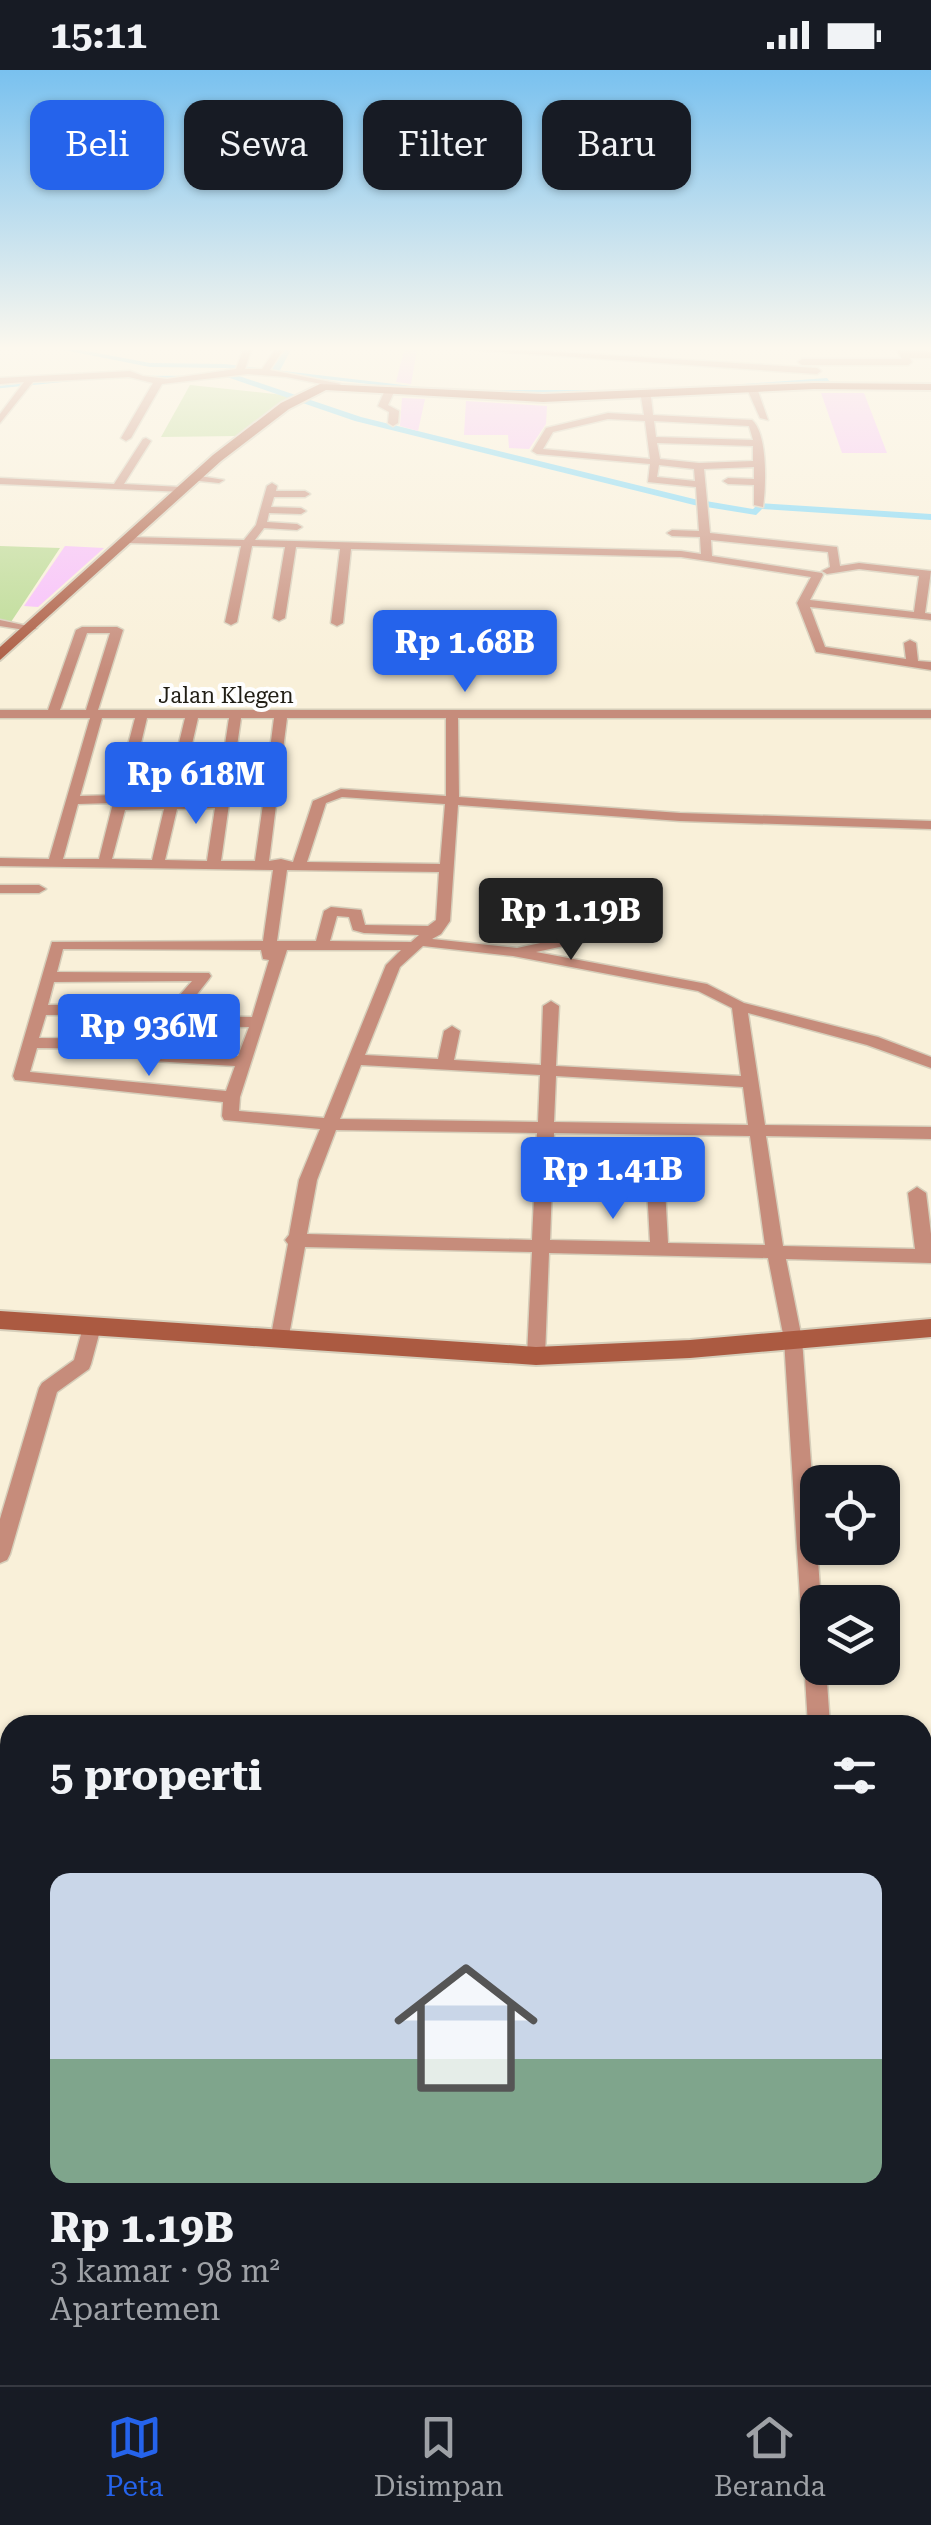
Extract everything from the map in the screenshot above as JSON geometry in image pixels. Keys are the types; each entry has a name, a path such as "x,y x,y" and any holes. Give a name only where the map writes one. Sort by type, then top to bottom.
{"main road":[{"path":"0,654 220,458"},
{"path":"0,1320 280,1342 536,1356 690,1350 931,1328"}],"street":[{"path":"117,487 135,458"},
{"path":"613,458 758,482"},
{"path":"654,458 652,480 756,464"},
{"path":"757,458 759,505"},
{"path":"700,474 707,557"},
{"path":"194,478 220,480"},
{"path":"0,492 4,481 182,490"},
{"path":"231,622 248,543 261,525 271,490 305,494"},
{"path":"266,510 301,511"},
{"path":"261,525 297,527"},
{"path":"672,533 833,549"},
{"path":"835,568 836,533"},
{"path":"618,552 620,534"},
{"path":"129,540 618,552 707,557 818,576 835,568 928,573 925,616 803,603"},
{"path":"279,618 291,544"},
{"path":"337,623 346,546"},
{"path":"818,576 803,603 820,650 931,666"},
{"path":"0,624 31,628"},
{"path":"52,714 82,630"},
{"path":"55,861 94,714 124,630 66,631"},
{"path":"910,643 912,664"},
{"name":"Jalan Klegen","path":"0,714 931,714"},
{"path":"105,861 142,715"},
{"path":"158,862 192,715"},
{"path":"214,862 235,716"},
{"path":"262,862 280,716"},
{"path":"280,1342 294,1240 308,1180 393,965 444,921 453,801 452,717"},
{"path":"300,863 320,801 328,796 370,794 680,817 931,825"},
{"path":"71,800 169,806 270,800"},
{"path":"0,862 281,862 446,868"},
{"path":"281,862 274,951 230,1116 330,1124 931,1133"},
{"path":"0,889 39,889"},
{"path":"322,946 331,911 356,913 358,927 364,929 702,987 740,1006 872,1041 931,1063"},
{"path":"513,952 620,930"},
{"path":"232,1097 26,1078 20,1073 59,944 218,944 274,951 424,940"},
{"path":"218,944 204,976 172,1015 157,1044 155,1057 244,1062"},
{"path":"47,977 204,976"},
{"path":"536,1356 552,1006"},
{"path":"740,1006 774,1251 793,1339 818,1715"},
{"path":"38,1010 254,1022"},
{"path":"445,1065 452,1030"},
{"path":"29,1043 157,1044"},
{"path":"357,1060 751,1082"},
{"path":"656,1188 659,1246"},
{"path":"294,1240 659,1246 928,1256 917,1193"},
{"path":"0,1554 49,1388 82,1364 92,1327"}],"green space":[{"path":"0,546 60,548 11,622 0,620"}],"building":[{"path":"65,546 104,548 38,607 24,606"}],"waterway":[{"path":"516,458 694,502 756,512 759,506 931,517"}]}
